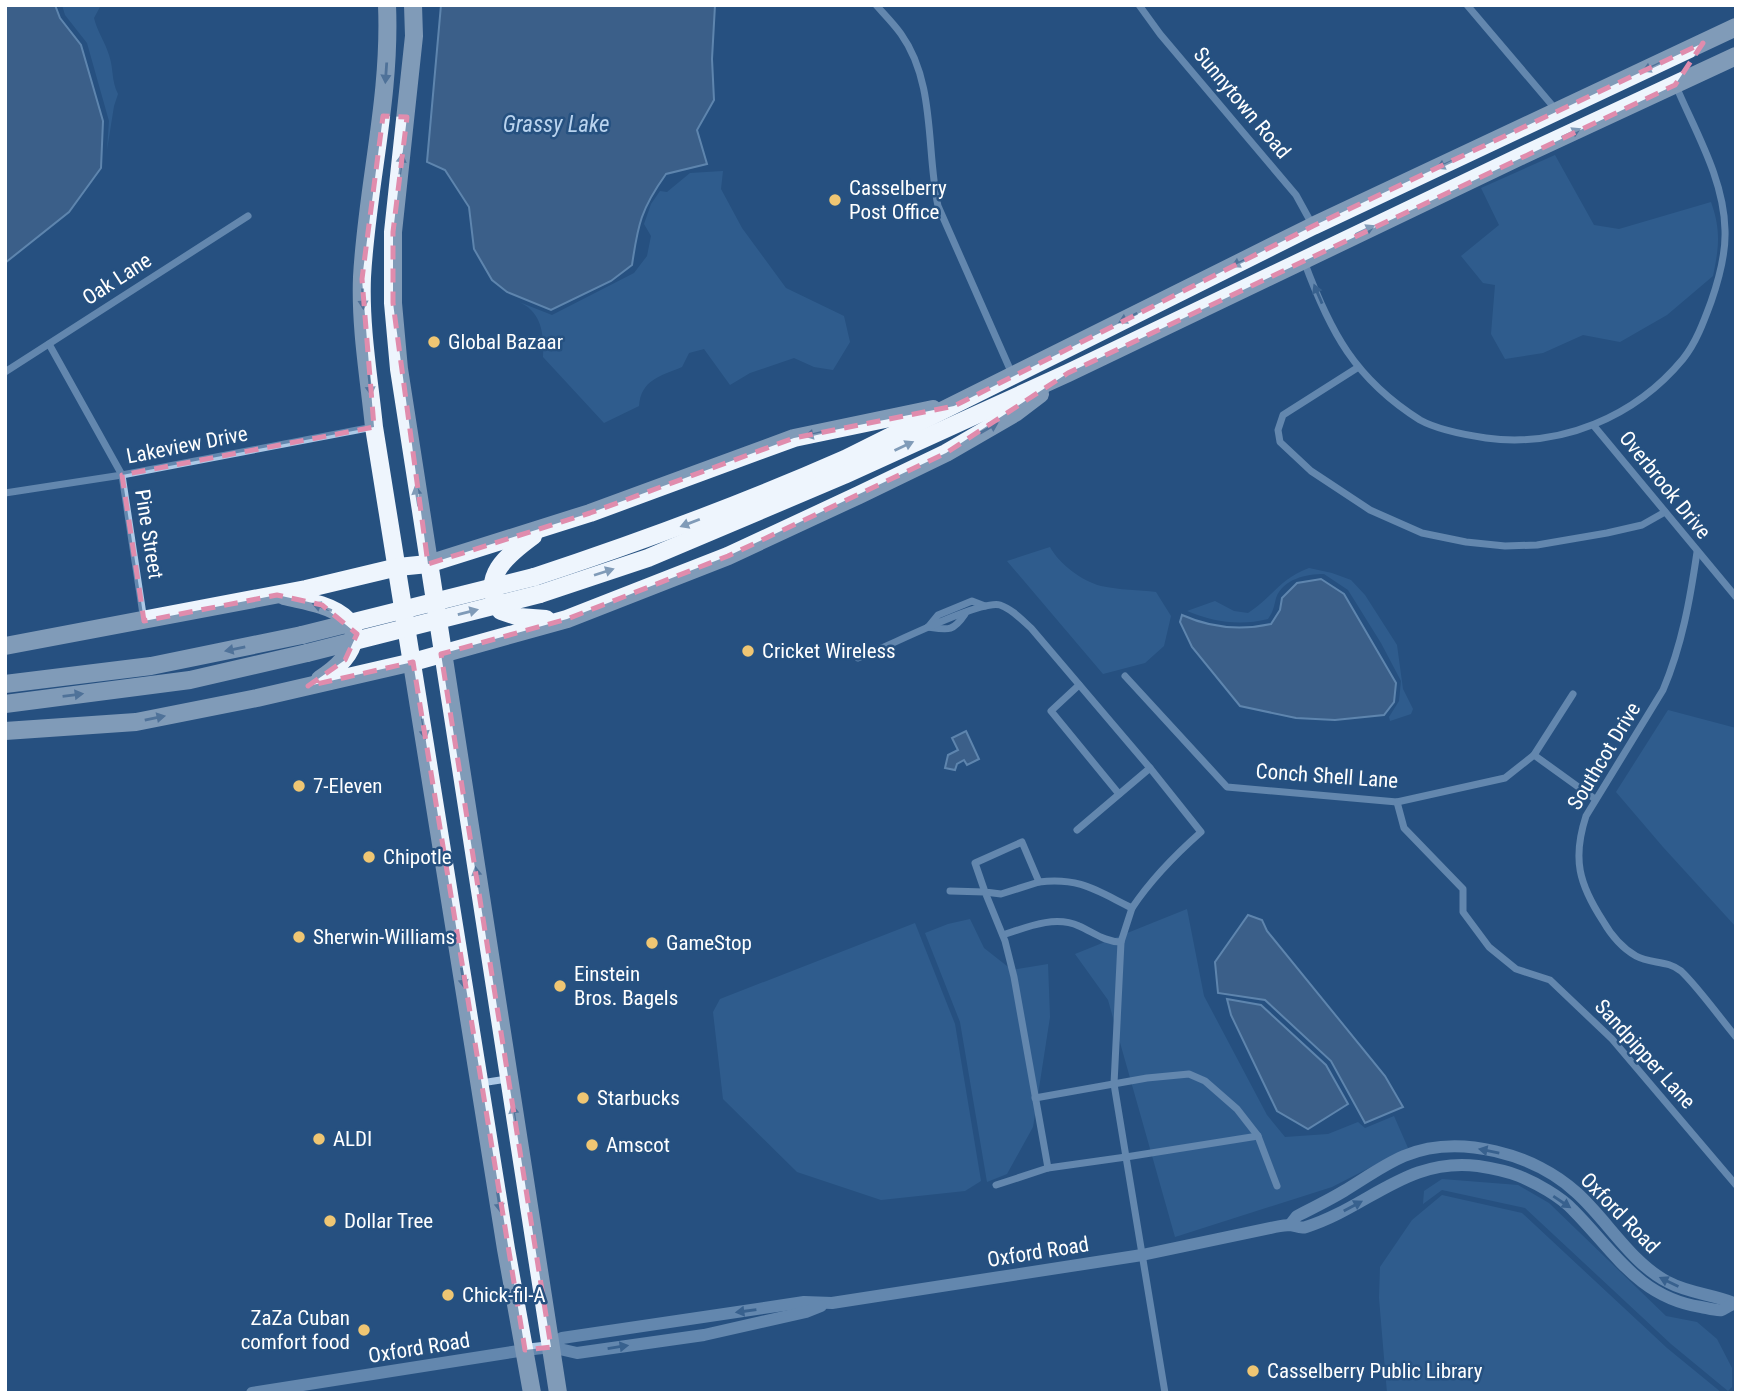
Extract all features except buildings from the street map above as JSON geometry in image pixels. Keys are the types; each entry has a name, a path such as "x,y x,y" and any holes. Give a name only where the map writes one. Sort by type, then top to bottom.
{"main road":[{"path":"387,5 389,36 383,116 362,279 365,343 374,427 506,1250 532,1393"},
{"path":"413,5 414,36 407,117 393,232 393,303 405,418 558,1393"},
{"path":"5,704 190,680 307,653 537,585 845,460 1313,226 1736,27"},
{"path":"1675,85 1686,63 1703,43"},
{"path":"5,684 151,666 537,585 648,558 785,501 1068,373 1736,56"},
{"path":"1519,157 1550,125 1558,111"},
{"path":"1277,272 1303,247 1310,238 1313,226"},
{"path":"5,731 136,722 413,662 565,619 728,556 934,459 1015,413 1068,373"},
{"path":"5,646 278,595 398,567 428,564 544,528 794,438 954,406"},
{"path":"544,528 502,564 493,577 492,595 501,611 519,617 565,619"},
{"path":"278,595 335,612 353,632 355,641 345,660 336,669 308,686"}],"street":[{"path":"876,5 902,35 917,65 926,101 932,178 938,206 1013,376"},
{"name":"Sunnytown Road","path":"1139,5 1160,34 1296,195 1313,226"},
{"path":"1467,5 1558,111"},
{"path":"1304,259 1333,329 1357,368 1385,395 1423,421 1469,435 1509,441 1575,433 1594,426 1629,407 1660,382 1684,357 1700,329 1719,276 1725,237 1723,204 1713,171 1675,85"},
{"path":"383,116 407,117"},
{"name":"Oak Lane","path":"5,372 248,216"},
{"name":"Pine Street","path":"50,344 122,475 144,621"},
{"path":"1357,368 1283,415 1278,430 1280,442 1311,471 1370,510 1422,533 1505,546 1537,545 1642,526 1665,512"},
{"name":"Overbrook Drive","path":"1594,426 1736,597"},
{"name":"Lakeview Drive","path":"5,493 122,475 374,427"},
{"name":"Southcot Drive","path":"1697,552 1690,602 1672,669 1663,690 1586,816 1580,835 1579,869 1586,896 1608,930 1639,958 1667,964 1680,971 1736,1037"},
{"path":"859,658 927,627 938,615 954,608 972,601 985,606"},
{"path":"927,627 946,630 958,625 962,615 985,606 998,604 1013,612 1031,628 1201,832 1169,860 1148,884 1132,908 1121,942 1114,1084 1165,1393"},
{"path":"954,608 962,615"},
{"name":"Conch Shell Lane","path":"1125,676 1227,786 1397,802 1505,778 1534,755 1573,694"},
{"path":"1079,685 1051,711 1119,794"},
{"path":"1534,755 1595,799"},
{"path":"1077,830 1150,768"},
{"name":"Sandpipper Lane","path":"1397,802 1404,828 1464,889 1463,912 1489,947 1516,969 1550,981 1612,1038 1736,1185"},
{"path":"1039,882 1022,842 975,863 1003,935 1014,978 1048,1168"},
{"path":"950,891 1001,894 1039,882 1059,880 1080,882 1132,908"},
{"path":"1003,935 1065,920 1102,938 1121,942"},
{"path":"1035,1098 1189,1074 1205,1081 1237,1109 1258,1136 1277,1186"},
{"path":"480,1083 508,1079"},
{"path":"996,1185 1048,1168 1258,1136"},
{"name":"Oxford Road","path":"1290,1225 1297,1216 1405,1155 1429,1148 1488,1150 1535,1165 1566,1184 1599,1215 1650,1271 1669,1283 1717,1296 1735,1306"},
{"name":"Oxford Road","path":"551,1347 562,1338 608,1330 804,1303 832,1303 1142,1255 1290,1225 1302,1229 1349,1209 1401,1178 1420,1171 1457,1164 1519,1176 1572,1208 1625,1269 1655,1291 1692,1306 1720,1310 1735,1306"},
{"name":"Oxford Road","path":"252,1393 525,1350 551,1347 576,1353 704,1335 806,1312 832,1303"}],"highlighted area":[{"path":"1703,43 1675,85 1068,373 946,453 728,556 567,619 441,654 551,1347 525,1350 413,662 308,686 345,660 357,634 322,605 277,595 144,621 122,475 374,427 362,279 383,116 407,117 393,232 393,303 428,564 590,513 794,438 954,406 1313,226"}],"shaded area":[{"path":"62,5 101,5 94,18 109,55 118,94 107,150 109,121 87,43 65,15"},
{"path":"1555,155 1594,225 1619,229 1711,202 1718,239 1713,276 1667,315 1620,342 1583,335 1543,353 1505,359 1491,334 1495,285 1483,283 1461,256 1499,225 1481,188"},
{"path":"723,171 721,189 742,228 786,288 844,316 850,342 833,370 814,367 794,358 750,373 730,385 704,349 689,353 682,367 659,376 643,390 639,406 604,423 543,357 543,340 537,318 527,306 519,302 552,315 634,273 647,256 651,236 644,224 651,204 660,191 667,192 690,173"},
{"path":"1050,547 1065,565 1094,584 1156,592 1171,616 1164,646 1145,663 1103,674 1007,561"},
{"path":"1309,568 1351,580 1365,595 1397,645 1403,689 1413,709 1411,714 1390,721 1389,717 1399,701 1401,681 1348,590 1324,574 1303,577 1284,586 1268,619 1227,622 1187,611 1215,601 1234,611 1248,613 1290,577"},
{"path":"1668,710 1736,728 1736,927 1616,792"},
{"path":"1187,909 1204,996 1267,1115 1285,1137 1328,1134 1358,1122 1365,1128 1394,1116 1408,1148 1332,1187 1175,1237 1108,1000 1075,954"},
{"path":"970,919 984,948 1012,970 1048,964 1050,1017 1033,1127 1007,1174 987,1182 960,1022 925,933"},
{"path":"915,923 955,1024 981,1181 965,1191 881,1200 797,1172 723,1099 713,1012 720,999"},
{"path":"1442,1179 1518,1185 1549,1203 1666,1316 1697,1322 1717,1339 1732,1368 1732,1387 1728,1391 1671,1344 1525,1208 1442,1190 1423,1204 1424,1191"},
{"path":"1442,1195 1522,1213 1667,1348 1722,1393 1387,1393 1379,1298 1380,1267 1412,1220"}],"water":[{"path":"5,5 55,5 60,18 81,45 103,121 101,168 69,212 5,263"},
{"name":"Grassy Lake","path":"441,5 715,5 712,59 714,100 697,130 707,164 666,174 642,217 632,265 611,281 551,310 507,292 492,280 474,249 469,207 445,170 427,162"},
{"path":"1321,579 1344,594 1396,683 1394,702 1384,715 1335,720 1296,718 1240,706 1192,647 1180,622 1182,615 1225,627 1271,624 1280,610 1282,598 1297,583"},
{"path":"966,731 979,759 967,765 964,760 957,764 955,770 945,768 948,755 958,750 952,738"},
{"path":"1248,915 1262,920 1267,931 1385,1076 1403,1107 1365,1123 1331,1061 1265,1000 1218,993 1215,962"},
{"path":"1227,999 1261,1005 1326,1065 1348,1104 1308,1129 1277,1111 1231,1015"}],"place":[{"name":"Casselberry Post Office","path":"835,200"},
{"name":"Global Bazaar","path":"434,342"},
{"name":"Cricket Wireless","path":"748,651"},
{"name":"7-Eleven","path":"299,786"},
{"name":"Chipotle","path":"369,857"},
{"name":"Sherwin-Williams","path":"299,937"},
{"name":"GameStop","path":"652,943"},
{"name":"Einstein Bros. Bagels","path":"560,986"},
{"name":"Starbucks","path":"583,1098"},
{"name":"ALDI","path":"319,1139"},
{"name":"Amscot","path":"592,1145"},
{"name":"Dollar Tree","path":"330,1221"},
{"name":"Chick-fil-A","path":"448,1295"},
{"name":"ZaZa Cuban comfort food","path":"364,1330"},
{"name":"Casselberry Public Library","path":"1253,1371"}]}
